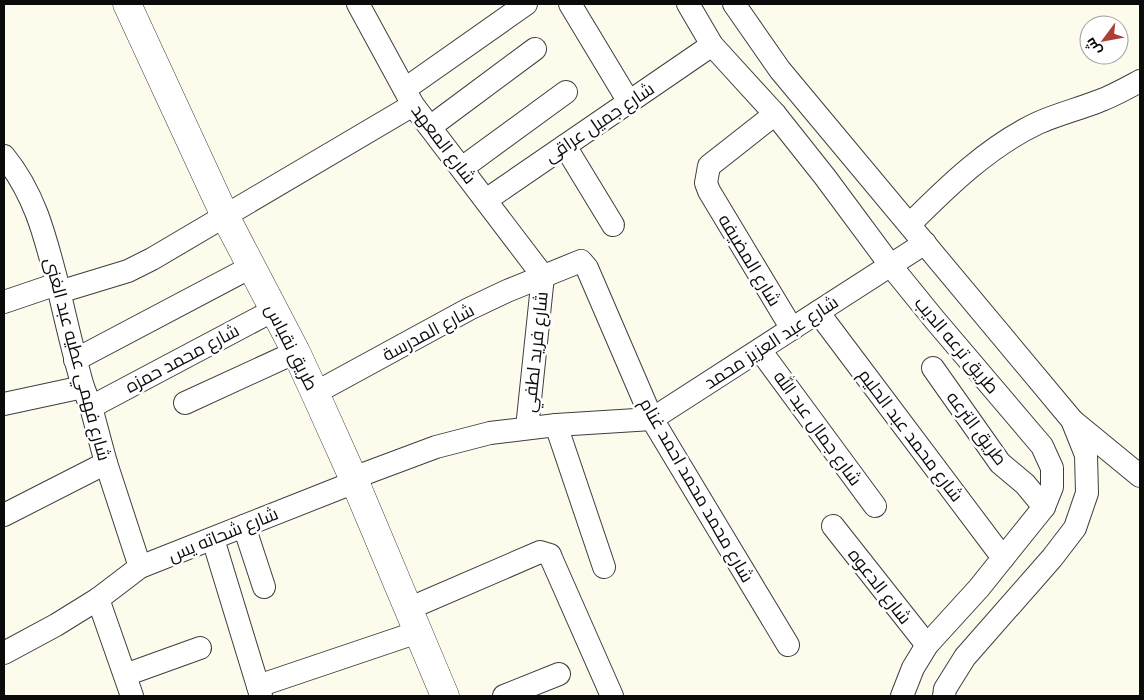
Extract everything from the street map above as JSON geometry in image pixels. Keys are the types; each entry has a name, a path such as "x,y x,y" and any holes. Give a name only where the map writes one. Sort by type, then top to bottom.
{"street":[{"name":"طريق نقباس","path":"127,4 225,216 296,352 315,393 354,480 445,696"},
{"name":"شارع المعهد","path":"358,4 409,97 542,276"},
{"path":"4,302 128,272 225,216 409,97 526,4"},
{"path":"570,4 629,102"},
{"name":"طريق ترعه الديب","path":"688,4 712,45 775,114 825,176 908,254 1072,420 1086,455 1087,493 1075,528 1052,558 965,657 945,689 944,696"},
{"name":"طريق ترعه الديب","path":"734,4 780,70 910,224 908,254 934,320 1042,446 1052,468 1052,487 1044,506 979,588 927,645 913,668 902,696"},
{"name":"شارع جميل عراقى","path":"486,200 712,45"},
{"path":"430,127 536,49"},
{"path":"910,224 993,150 1037,123 1101,100 1140,81"},
{"path":"462,168 566,92"},
{"name":"شارع المضيفه","path":"775,114 709,166 706,183 792,329"},
{"path":"564,146 613,225"},
{"name":"شارع فهمي عطيه عبد الغنى","path":"4,156 33,202 47,242 75,360 140,567"},
{"name":"شارع عبد العزيز محمد","path":"652,418 908,254"},
{"name":"شارع محمد محمد احمد غنام","path":"542,276 577,261 585,264 652,418 788,645"},
{"path":"75,360 251,267"},
{"name":"شارع المدرسة","path":"315,393 470,309 542,276"},
{"name":"شارع فريد لطفي","path":"527,428 542,276"},
{"name":"شارع محمد حمزه","path":"4,404 87,397 274,310"},
{"name":"شارع محمد عبد الحليم","path":"818,312 1003,558"},
{"name":"شارع جمال عبد الله","path":"760,350 875,506"},
{"path":"185,403 296,352"},
{"name":"طريق الترعه","path":"933,368 1000,463 1025,484 1044,506"},
{"name":"شارع شحاته يس","path":"4,653 56,625 98,599 140,567 436,447 490,433 527,428 652,418"},
{"path":"1072,420 1140,476"},
{"path":"556,425 604,567"},
{"path":"4,515 106,463"},
{"path":"244,526 264,587"},
{"name":"شارع الدعوه","path":"833,526 927,645"},
{"path":"213,539 260,691 413,620 540,552 550,555 612,696"},
{"path":"98,599 128,686 200,648"},
{"path":"504,696 559,674"}]}
